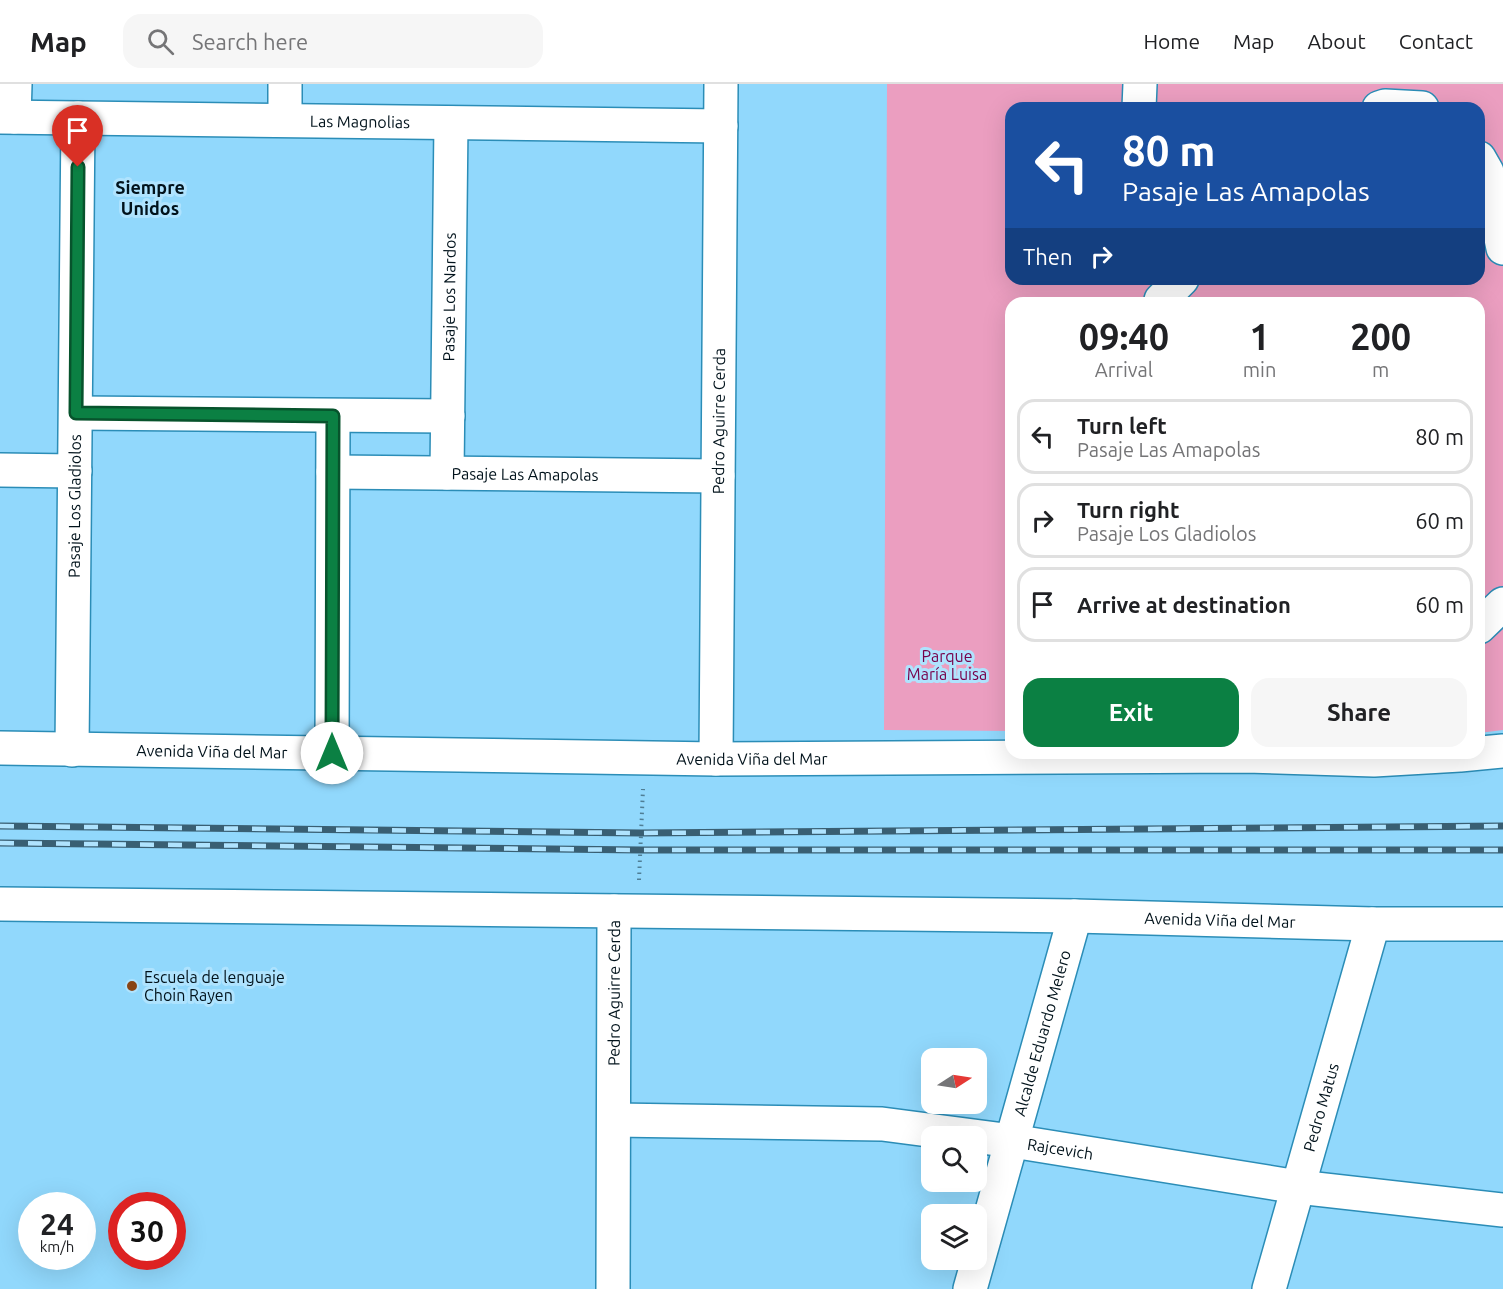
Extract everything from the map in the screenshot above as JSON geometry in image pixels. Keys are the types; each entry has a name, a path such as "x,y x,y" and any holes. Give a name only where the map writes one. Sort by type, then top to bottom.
{"street":[{"path":"7,117 15,84"},
{"path":"285,84 285,120"},
{"name":"Pedro Aguirre Cerda","path":"716,759 721,84"},
{"path":"1139,102 1140,84"},
{"name":"Las Magnolias","path":"7,117 721,126"},
{"name":"Pasaje Los Gladiolos","path":"72,750 78,118"},
{"name":"Pasaje Los Nardos","path":"447,473 451,123"},
{"path":"1485,168 1503,248"},
{"path":"76,413 448,416"},
{"path":"332,753 333,416"},
{"path":"0,470 75,471"},
{"name":"Pasaje Las Amapolas","path":"333,472 718,476"},
{"path":"1485,621 1503,604"},
{"name":"Avenida Viña del Mar","path":"0,748 716,759 1005,756"},
{"name":"Avenida Viña del Mar","path":"1485,753 1503,751"},
{"name":"Avenida Viña del Mar","path":"1352,759 1393,759"},
{"name":"Avenida Viña del Mar","path":"0,904 1075,916 1373,924 1503,924"},
{"name":"Pedro Aguirre Cerda","path":"613,1289 615,911"},
{"name":"Alcalde Eduardo Melero","path":"970,1289 1075,916"},
{"name":"Pedro Matus","path":"1269,1289 1373,924"},
{"name":"Rajcevich","path":"615,1120 882,1124 1012,1141 1298,1187 1503,1210"}],"path":[{"name":"Pedro Aguirre Cerda","path":"615,911 639,879 643,781"}],"green space":[{"name":"Parque María Luisa","path":"887,84 1503,84 1503,730 1485,732 1485,297 1005,297 1005,731 884,730"}],"railway":[{"path":"0,826 641,833 1503,826"},
{"path":"0,843 641,850 1503,850"}],"place":[{"name":"Escuela de lenguaje Choin Rayen","path":"132,986"}],"district":[{"name":"Siempre Unidos","path":"150,197"}],"route":[{"path":"78,167 76,413 333,416 332,753"}]}
